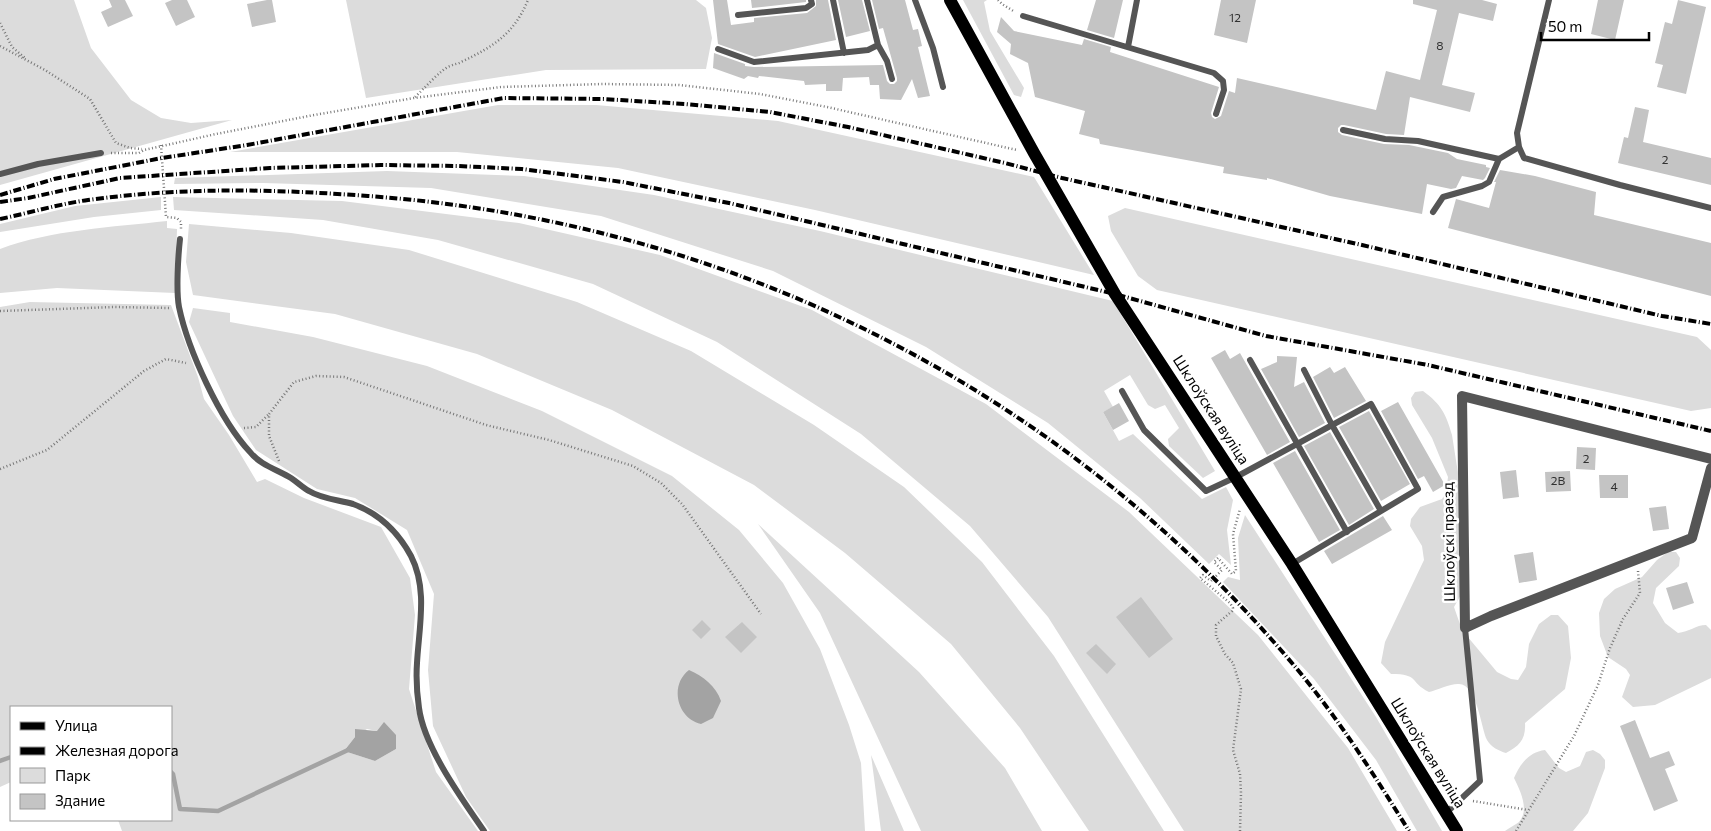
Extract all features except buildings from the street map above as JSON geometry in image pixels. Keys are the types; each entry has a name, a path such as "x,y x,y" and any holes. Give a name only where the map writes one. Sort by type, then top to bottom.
{"main road":[{"name":"Шклоўская вуліца","path":"950,0 1034,153 1115,294 1292,564 1456,831"}],"street":[{"name":"Шклоўскі праезд","path":"1465,628 1462,396 1711,459"},
{"path":"1465,628 1491,616 1692,538 1711,468"}],"lane":[{"path":"738,15 806,8 812,4 811,0"},
{"path":"833,0 844,53"},
{"path":"867,0 878,45 887,61 892,79"},
{"path":"915,0 933,48 943,87"},
{"path":"1128,47 1137,0"},
{"path":"1549,0 1517,133 1518,147 1524,158 1711,208"},
{"path":"1023,16 1214,74 1223,81 1224,90 1216,114"},
{"path":"718,49 754,62 868,50 878,45"},
{"path":"1343,130 1384,139 1418,141 1499,159"},
{"path":"1433,212 1443,198 1489,182 1499,159 1518,147"},
{"path":"0,174 38,164 101,153"},
{"path":"180,239 178,256 180,308 188,336 199,365 220,409 250,452 310,491 354,505 376,515 398,536 412,558 422,594 417,665 419,710 427,737 440,762 462,801 484,831"},
{"path":"1250,360 1346,532"},
{"path":"1304,370 1332,425 1381,511"},
{"path":"1122,391 1144,430 1206,490 1236,477 1371,404 1418,489 1292,564"},
{"path":"1446,813 1480,781 1465,628"}],"path":[{"path":"414,98 449,66 460,63 496,44 508,33 525,8 528,0"},
{"path":"998,0 1023,16"},
{"path":"1002,4 1003,0"},
{"path":"0,23 12,47 30,62"},
{"path":"0,46 90,98 116,143 144,150"},
{"path":"101,153 140,153 161,145 314,115 414,98 501,87 603,84 679,85 760,94 1034,153"},
{"path":"161,145 166,217 177,218 181,222 180,239"},
{"path":"0,311 114,307 180,308"},
{"path":"0,469 47,450 144,371 166,360 199,365"},
{"path":"233,428 256,427 269,414 294,382 316,376 344,377 486,425 549,440 634,466 661,482 682,504 761,614"},
{"path":"269,414 269,436 277,456 290,477"},
{"path":"1240,831 1240,774 1233,750 1241,689 1233,663 1225,654 1216,636 1216,625 1233,608 1230,603 1200,578 1203,575 1211,581 1222,570 1214,562 1218,558 1232,574 1236,571 1233,534 1239,510 1249,498"},
{"path":"1516,831 1574,736 1598,685 1610,648 1623,619 1640,593 1637,559"},
{"path":"1460,799 1528,810"}],"green space":[{"path":"0,0 74,0 91,48 131,100 161,118 191,123 232,120 0,185"},
{"path":"346,0 696,0 706,8 712,38 706,69 546,70 366,98"},
{"path":"963,0 987,0 984,2 990,31 1024,88 1021,97 1014,95"},
{"path":"498,105 596,105 778,121 1034,177 1094,275 815,210 618,168 457,152 230,152"},
{"path":"387,171 524,176 654,195 820,231 1113,301 1215,471 1203,478 1169,446 1168,439 1179,428 1165,405 1155,409 1148,405 1130,375 1104,391 1113,407 1103,412 1119,441 1133,434 1202,499 1226,487 1233,500 1227,530 1231,565 1219,554 1209,564 1140,498 1048,423 926,347 773,271 601,216 431,188 263,183 174,184 175,178"},
{"path":"161,197 161,210 94,217 0,232 0,224 75,206"},
{"path":"173,197 342,201 519,223 660,255 812,310 986,404 1129,512 1258,635 1348,748 1397,831 1184,831 1048,617 970,526 861,434 717,342 593,284 438,240 323,220 174,210"},
{"path":"1125,208 1697,337 1711,350 1711,408 1691,411 1157,290 1138,276 1111,231 1108,216"},
{"path":"167,221 167,228 177,229 175,293 57,288 0,293 0,249 61,233"},
{"path":"189,224 291,233 409,250 577,302 691,351 814,425 904,487 982,562 1054,656 1164,831 1089,831 1020,728 951,644 845,553 754,485 612,410 477,354 335,314 193,295 186,262"},
{"path":"30,302 171,305 198,377 204,399 229,435 257,482 265,479 304,498 381,527 410,578 415,615 409,689 436,772 478,831 122,831 118,821 172,821 172,706 10,706 10,782 0,787 0,307","holes":["367,729 377,731 396,749 375,761 344,751 355,737"]},
{"path":"193,308 230,313 230,322 313,337 427,366 542,411 672,476 739,530 783,583 820,649 849,725 861,763 865,831 490,831 466,797 433,726 428,670 434,594 407,530 355,498 317,489 256,450 233,416 189,322"},
{"path":"1423,391 1442,410 1452,435 1467,530 1462,593 1454,607 1462,630 1497,672 1511,679 1518,680 1526,667 1529,644 1539,624 1551,615 1558,615 1568,626 1571,658 1565,689 1525,723 1521,742 1506,753 1495,748 1487,740 1478,708 1470,691 1465,686 1459,684 1452,685 1429,692 1406,675 1391,674 1381,663 1385,642 1424,560 1422,546 1410,526 1411,519 1420,507 1442,499 1446,492 1448,477 1432,438 1412,405 1411,398 1415,392"},
{"path":"1245,515 1376,717 1442,831 1417,831 1376,760 1314,679 1223,582 1228,577 1240,580 1238,538"},
{"path":"758,524 919,672 1005,768 1042,831 921,831 820,613"},
{"path":"1668,552 1676,552 1680,558 1679,566 1656,588 1653,603 1665,623 1678,633 1702,625 1706,625 1711,630 1711,678 1655,705 1633,707 1622,697 1630,675 1626,669 1608,657 1600,636 1599,613 1604,599 1615,589 1642,577 1657,560"},
{"path":"1545,750 1559,768 1566,772 1580,766 1586,752 1593,750 1605,760 1605,768 1588,813 1573,831 1505,831 1519,822 1524,812 1523,800 1514,778 1516,773 1530,756"},
{"path":"871,755 904,831 881,831"}],"shaded area":[{"path":"689,670 708,682 716,691 721,701 713,718 701,724 686,716 681,709 679,701 679,684"},
{"path":"384,722 396,735 396,749 375,761 344,751 355,737 355,729 377,731"}],"waterway":[{"path":"172,773 180,809 218,811 348,750"},
{"path":"0,761 10,757"}],"railway":[{"path":"0,195 54,179 162,158 247,145 504,98 603,99 685,104 770,112 848,127 1662,316 1711,324"},
{"path":"0,202 28,198 120,178 270,168 381,165 459,166 522,169 623,182 729,203 1115,294 1266,336 1428,365 1711,431"},
{"path":"0,219 77,202 158,193 228,190 368,196 504,212 635,242 763,284 884,339 1000,406 1109,484 1210,574 1302,675 1345,732 1409,831"}]}
